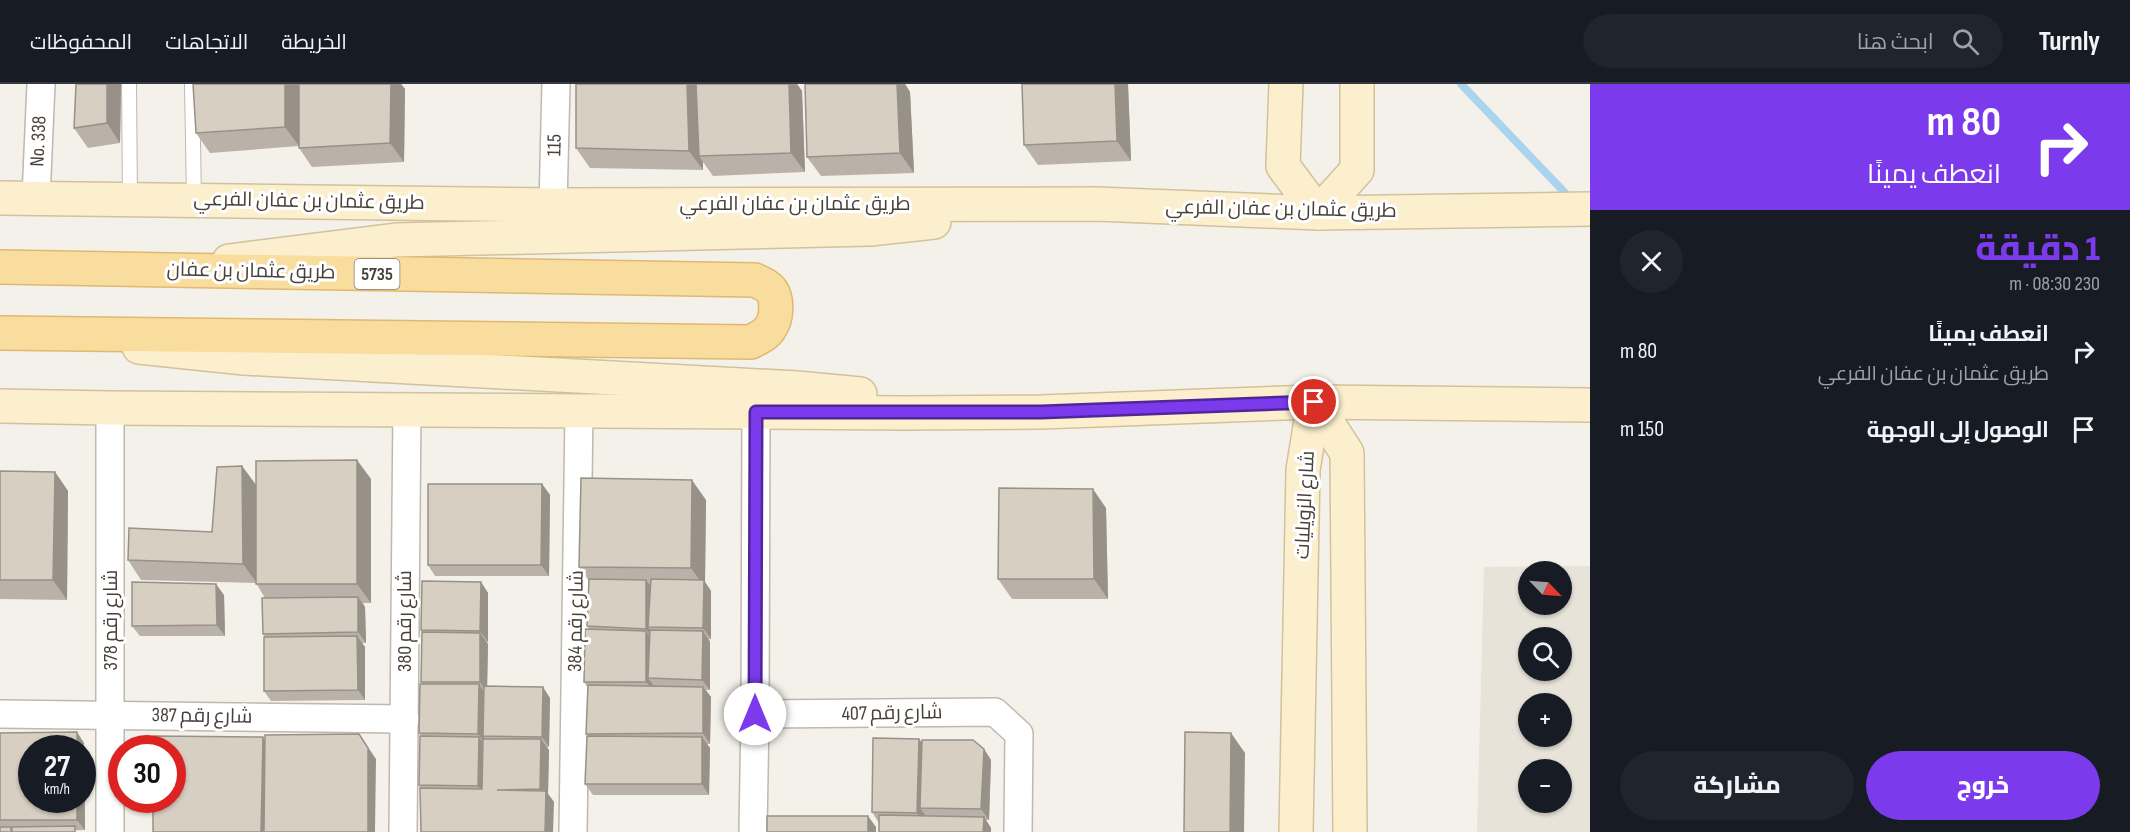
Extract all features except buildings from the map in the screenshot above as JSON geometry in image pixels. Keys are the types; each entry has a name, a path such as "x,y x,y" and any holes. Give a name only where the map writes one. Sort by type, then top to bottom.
{"main road":[{"path":"1286,84 1283,166 1318,213 1357,170 1357,84"},
{"name":"طريق عثمان بن عفان الفرعي","path":"0,198 554,205 1097,204 1318,213 1590,209"},
{"path":"160,270 396,240 870,229 1097,204"},
{"name":"طريق عثمان بن عفان","path":"0,267 755,280 773,292 775,310 771,327 751,342 0,334"},
{"path":"0,334 244,358 797,388 1041,412"},
{"path":"0,406 1041,412 1314,402 1590,405"},
{"name":"شارع الزويليات","path":"1296,832 1303,470 1314,402"},
{"name":"شارع الزويليات","path":"1314,402 1347,453 1350,832"}],"street":[{"name":"No. 338","path":"36,198 41,84"},
{"name":"115","path":"554,205 556,84"},
{"name":"شارع رقم 378","path":"110,408 110,832"},
{"name":"شارع رقم 380","path":"404,832 407,409"},
{"name":"شارع رقم 384","path":"573,832 579,411"},
{"path":"753,832 756,412"},
{"name":"شارع رقم 407","path":"755,714 995,712 1019,734 1018,832"},
{"name":"شارع رقم 387","path":"0,714 405,719"}],"lane":[{"path":"129,84 130,201"},
{"path":"192,84 194,200"}],"shaded area":[{"path":"1572,566 1590,566 1590,832 1477,832 1484,567 1518,567 1518,615 1572,615"}],"waterway":[{"path":"1461,84 1569,197"}],"route":[{"path":"755,714 756,412 1041,412 1314,402"}]}
